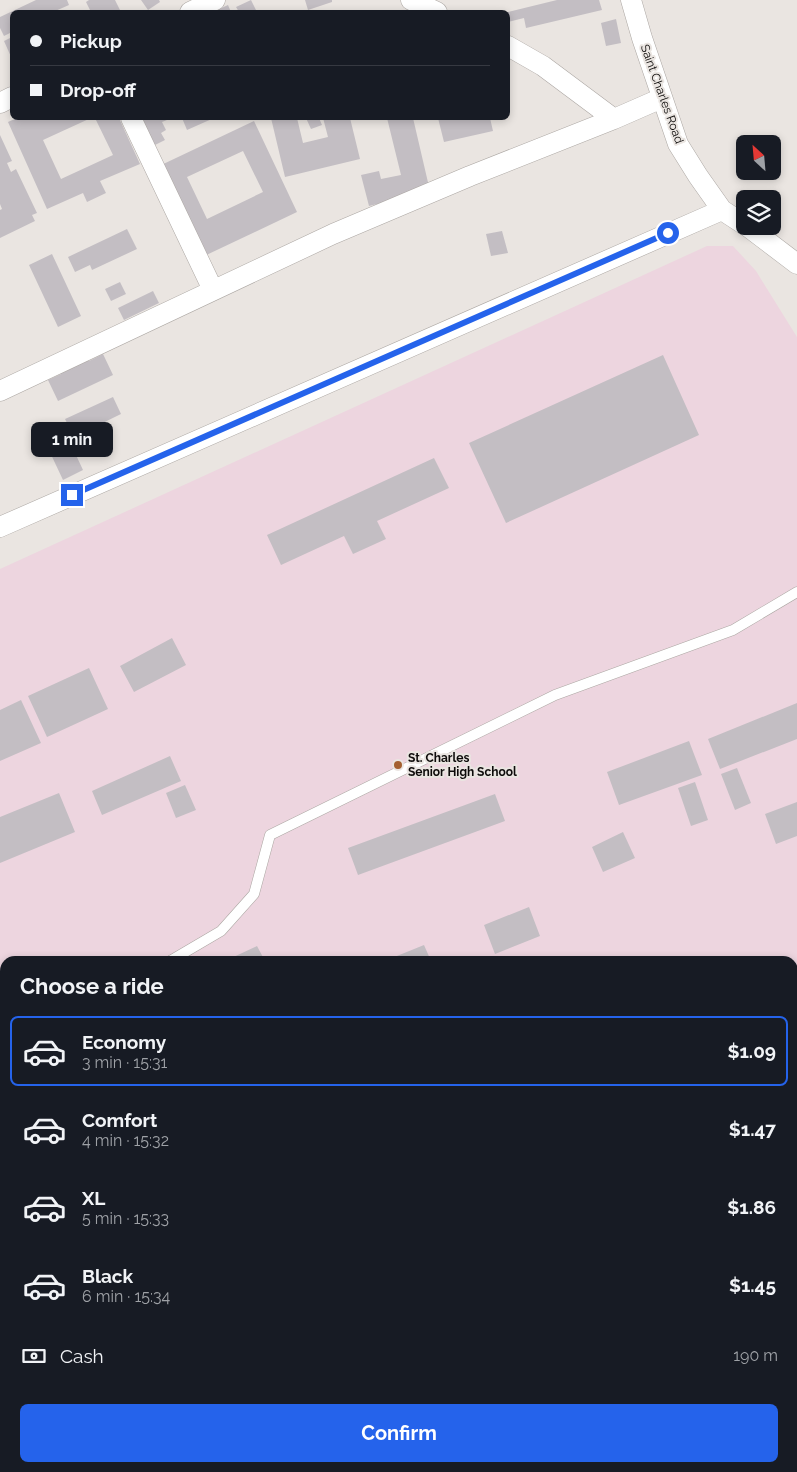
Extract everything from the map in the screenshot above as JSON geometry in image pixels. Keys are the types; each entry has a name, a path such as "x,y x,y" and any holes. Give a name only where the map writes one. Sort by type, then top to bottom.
{"street":[{"path":"194,10 215,0"},
{"path":"411,0 433,10"},
{"name":"Saint Charles Road","path":"631,0 678,144 722,210 736,219"},
{"path":"510,47 543,66 614,119"},
{"path":"0,390 333,234 662,98"},
{"path":"132,120 213,290"},
{"path":"0,527 722,210"},
{"name":"Saint Charles Road","path":"758,235 797,264"}],"lane":[{"path":"179,956 221,932 254,894 270,835 555,695 733,630 797,592"}],"shaded area":[{"name":"St. Charles Senior High School","path":"707,246 733,246 756,271 797,337 797,956 0,956 0,569"}],"building":[{"path":"36,0 67,0 69,5 58,10 15,10"},
{"path":"89,0 115,0 120,10 90,10 86,2"},
{"path":"141,0 159,0 160,2 148,10"},
{"path":"251,0 256,10 238,10 236,7"},
{"path":"305,0 332,0 332,2 308,10"},
{"path":"557,0 599,0 602,10 526,28 524,18 510,22 510,12"},
{"path":"228,5 230,10 217,10"},
{"path":"10,12 10,33 4,36 0,28 0,17"},
{"path":"616,19 621,43 606,46 601,23"},
{"path":"10,38 10,54 4,41"},
{"path":"12,120 87,120 43,140 61,179 113,155 96,120 120,120 140,164 100,181 106,193 87,202 83,193 47,209 8,122"},
{"path":"138,120 167,120 162,122 166,130 161,133 165,140 151,147"},
{"path":"183,120 210,120 187,130"},
{"path":"271,120 297,120 303,143 328,137 324,120 350,120 360,159 285,177"},
{"path":"307,120 320,120 322,125 311,129"},
{"path":"387,120 413,120 430,191 369,206 361,175 379,171 381,179 401,175"},
{"path":"438,120 490,120 493,131 444,142"},
{"path":"254,121 297,212 200,258 157,167","holes":["243,151 263,192 207,219 187,177"]},
{"path":"0,135 12,161 7,163 11,172 16,169 37,213 32,215 35,221 0,238 0,210 2,209 0,204"},
{"path":"127,229 137,249 92,270 90,265 75,272 68,257"},
{"path":"502,231 508,253 491,256 486,234"},
{"path":"52,254 81,316 58,327 29,265"},
{"path":"120,282 126,294 111,301 105,289"},
{"path":"153,291 159,303 124,320 118,308"},
{"path":"86,354 89,361 103,354 113,375 58,401 48,380 61,374 58,367"},
{"path":"663,355 699,435 506,523 469,443"},
{"path":"113,397 121,414 74,437 65,419"},
{"path":"61,423 83,470 63,480 47,446 53,443 47,430"},
{"path":"434,458 449,488 377,521 386,539 353,554 344,536 281,565 267,535"},
{"path":"172,638 186,665 134,692 120,666"},
{"path":"89,668 108,709 47,737 28,696"},
{"path":"21,700 41,743 0,761 0,710"},
{"path":"797,703 797,739 720,769 708,739"},
{"path":"689,741 702,775 619,805 607,772"},
{"path":"170,756 181,781 102,815 92,791"},
{"path":"737,768 751,803 735,810 721,774"},
{"path":"695,782 708,820 691,826 678,788"},
{"path":"185,785 196,810 176,818 166,793"},
{"path":"59,793 75,832 0,863 0,817"},
{"path":"495,794 505,821 358,875 348,848"},
{"path":"797,802 797,836 776,844 765,814"},
{"path":"623,832 635,858 603,872 592,847"},
{"path":"529,907 540,936 495,954 484,925"},
{"path":"424,945 429,956 397,956"},
{"path":"257,946 262,956 236,956"}],"place":[{"name":"St. Charles Senior High School","path":"398,765"}],"route":[{"path":"72,495 668,233"}]}
